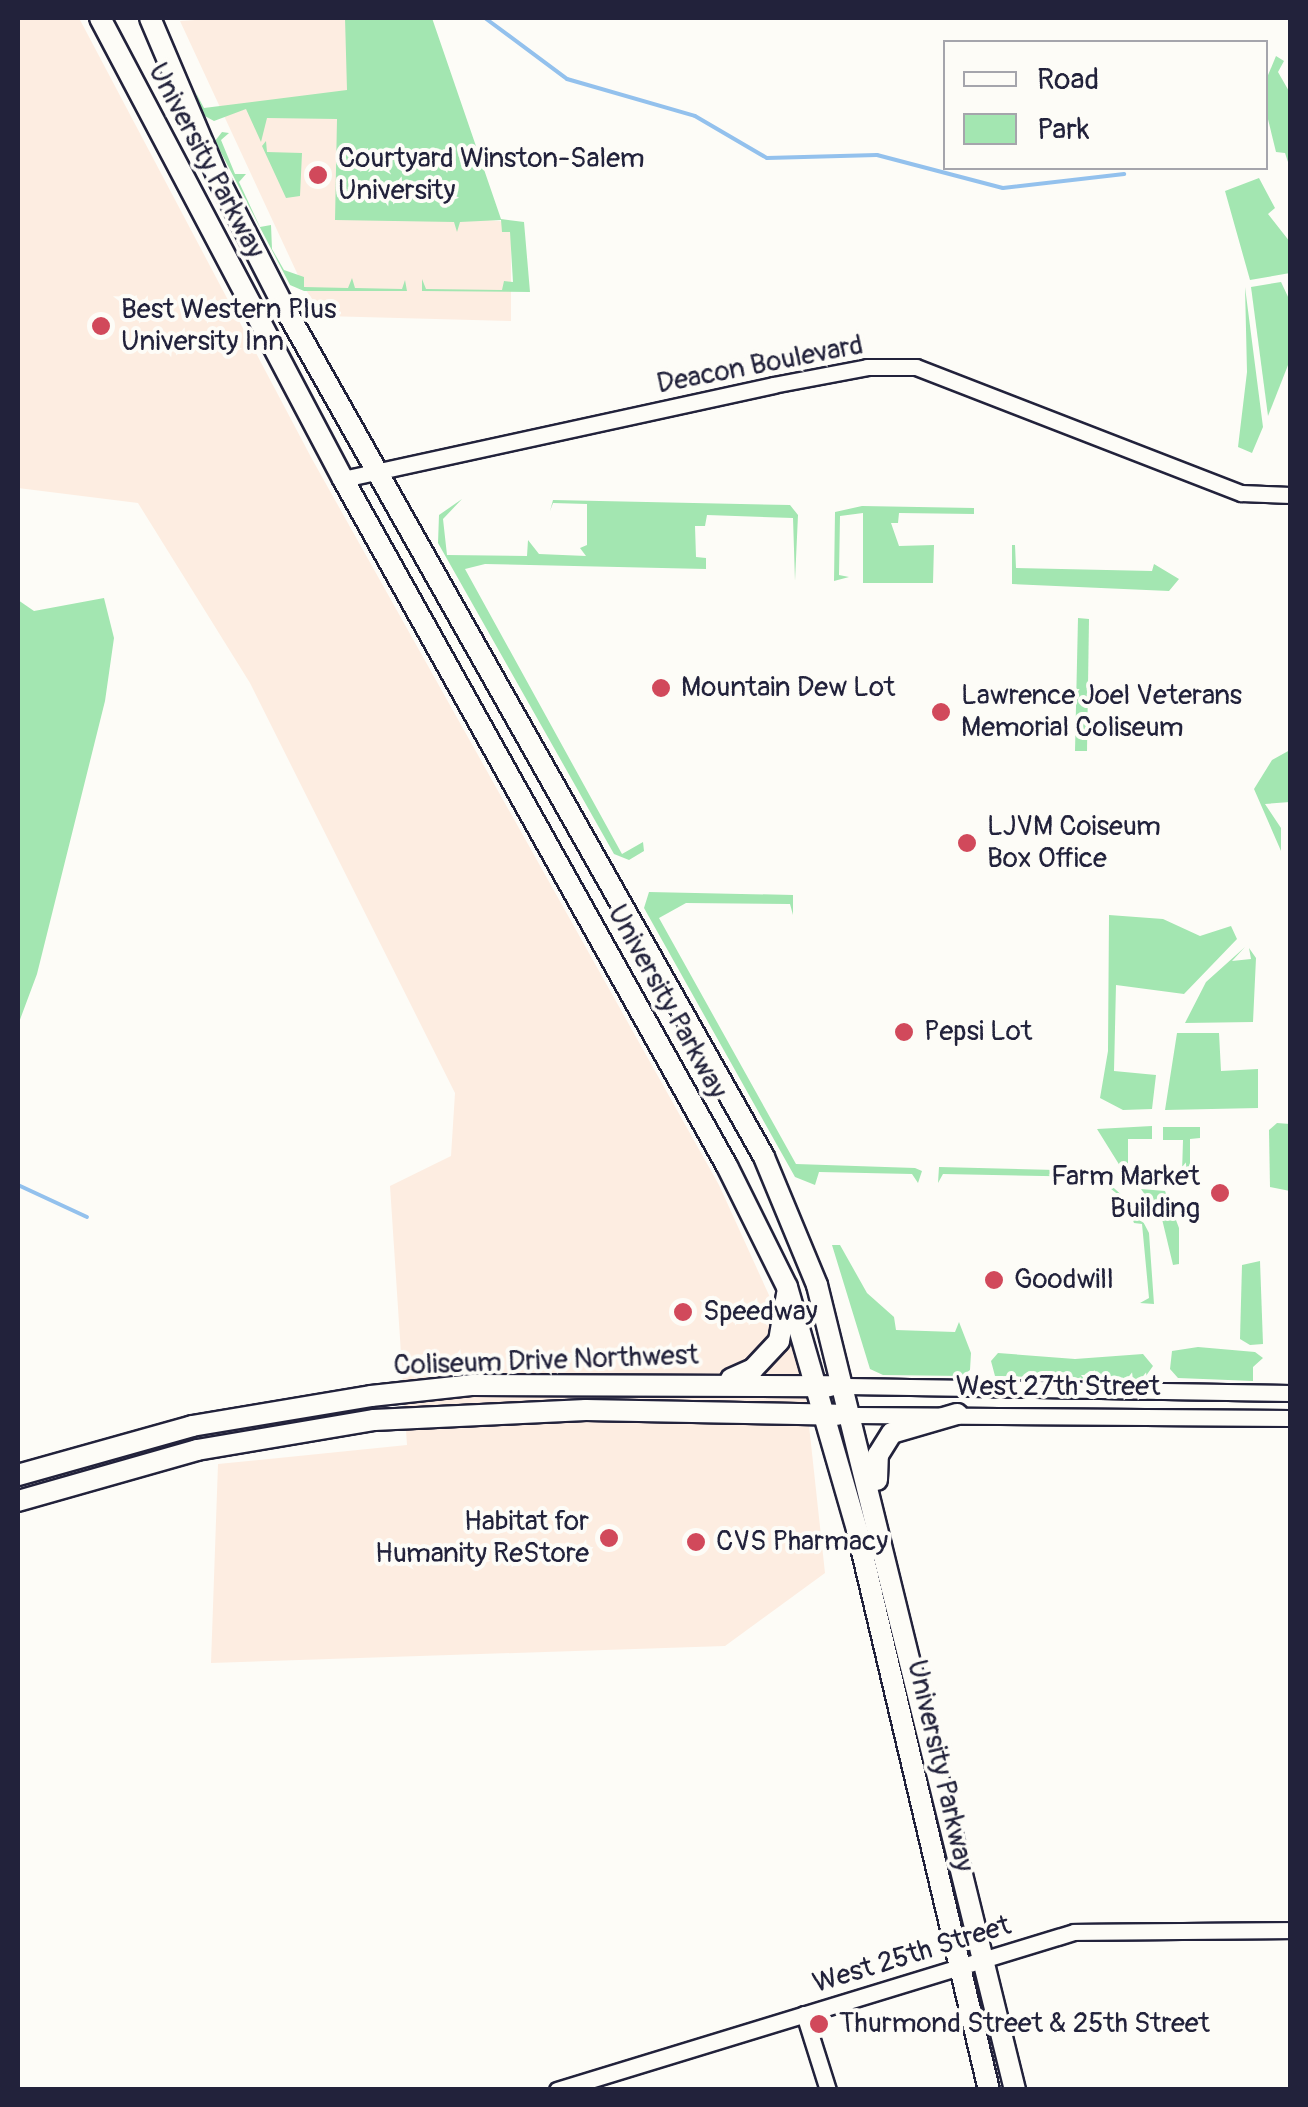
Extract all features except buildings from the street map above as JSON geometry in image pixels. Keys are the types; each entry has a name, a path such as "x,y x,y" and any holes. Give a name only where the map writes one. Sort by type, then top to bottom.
{"main road":[{"name":"University Parkway","path":"100,18 344,479 714,1143 787,1287 819,1386 990,2090"},
{"name":"University Parkway","path":"150,18 250,242 746,1125 818,1284 854,1414 1016,2090"},
{"path":"537,826 569,808"},
{"path":"714,1143 746,1125"},
{"path":"713,1382 740,1378 773,1350 782,1330 787,1287"},
{"name":"Coliseum Drive Northwest","path":"18,1475 192,1426 291,1406 473,1386 713,1382 847,1386"},
{"path":"650,1413 654,1383"},
{"name":"Coliseum Drive Northwest","path":"18,1501 180,1454 315,1428 437,1414 826,1416"},
{"name":"West 27th Street","path":"826,1416 854,1414"},
{"path":"876,1507 878,1456 892,1433 957,1414"}],"street":[{"name":"Deacon Boulevard","path":"344,479 773,385 867,367 916,367 1242,492 1290,495"},
{"name":"West 27th Street","path":"847,1386 1290,1393"},
{"name":"West 27th Street","path":"854,1414 1290,1418"},
{"name":"West 25th Street","path":"558,2090 1074,1932 1290,1930"},
{"path":"804,2014 828,2090"}],"shaded area":[{"path":"18,18 79,18 312,459 719,1185 803,1370 825,1573 725,1646 211,1663 218,1464 407,1445 390,1186 451,1156 455,1093 250,683 138,503 18,488"},
{"path":"354,18 361,209 511,222 511,321 324,316 303,286 180,21"}],"green space":[{"path":"345,18 432,18 501,219 524,222 530,292 422,291 422,279 426,289 502,290 504,281 513,282 510,232 502,232 501,220 460,222 457,232 454,222 335,220 337,119 267,118 261,142 246,109 214,121 203,115 196,93 204,108 347,90"},
{"path":"1276,56 1284,61 1278,72 1290,93 1290,168 1285,153 1276,152 1268,119 1268,75"},
{"path":"222,132 229,133 221,140 235,174 246,174 239,182 260,227 271,225 272,249 284,270 304,277 304,287 348,288 352,278 355,288 402,289 405,280 407,291 304,291 290,285 215,141"},
{"path":"266,141 267,152 302,153 300,196 286,198 262,146"},
{"path":"1259,178 1275,208 1268,214 1290,242 1290,273 1250,280 1225,191"},
{"path":"1281,282 1290,301 1290,360 1268,416 1251,287"},
{"path":"1245,287 1263,427 1252,453 1238,447 1247,372"},
{"path":"462,499 443,519 447,555 527,556 528,540 539,554 586,556 580,548 587,545 587,504 553,503 550,511 553,500 790,505 798,515 795,581 793,518 707,515 705,526 695,526 696,557 706,558 706,569 485,564 465,569 622,854 643,842 644,851 629,860 614,854 438,543 439,515"},
{"path":"862,506 974,508 974,514 899,513 898,523 891,523 899,546 934,545 933,583 863,583 863,513 840,516 839,575 849,577 834,581 835,512"},
{"path":"1012,545 1016,568 1152,571 1154,564 1179,579 1169,591 1012,584"},
{"path":"104,598 114,638 105,701 37,974 18,1025 18,600 34,611"},
{"path":"1078,618 1089,619 1087,751 1075,751"},
{"path":"1290,750 1290,802 1265,804 1281,828 1281,851 1254,789 1272,760"},
{"path":"649,892 793,895 793,915 790,904 686,903 659,918 796,1164 915,1168 922,1171 918,1183 912,1174 819,1172 815,1185 795,1177 644,908"},
{"path":"1109,915 1163,919 1200,936 1231,926 1237,939 1184,994 1116,985 1114,1071 1156,1075 1152,1109 1123,1110 1100,1098 1108,1051"},
{"path":"1245,947 1232,961 1251,959 1249,948 1256,958 1253,1022 1185,1023 1206,982"},
{"path":"1177,1033 1219,1033 1221,1071 1258,1069 1258,1108 1165,1110"},
{"path":"1277,1123 1290,1124 1290,1191 1270,1187 1269,1130"},
{"path":"1152,1126 1152,1139 1128,1139 1128,1171 1182,1173 1183,1140 1163,1140 1163,1127 1200,1127 1200,1138 1190,1139 1190,1185 1137,1184 1125,1174 1097,1129"},
{"path":"939,1167 1095,1171 1136,1208 1149,1233 1154,1304 1140,1303 1149,1298 1142,1224 1134,1223 1125,1200 1096,1177 943,1174 938,1183"},
{"path":"1141,1189 1165,1191 1179,1228 1179,1264 1173,1265 1162,1219"},
{"path":"832,1245 840,1245 867,1293 894,1317 896,1330 955,1332 959,1322 971,1353 970,1370 962,1376 883,1375 870,1369"},
{"path":"1260,1261 1263,1344 1250,1345 1240,1339 1242,1265"},
{"path":"1198,1347 1255,1352 1263,1358 1253,1367 1253,1381 1178,1378 1170,1369 1172,1351"},
{"path":"998,1353 1075,1359 1143,1354 1153,1366 1143,1380 995,1376 991,1361"}],"waterway":[{"path":"485,18 567,79 695,116 767,158 877,155 1003,188 1124,174"},
{"path":"18,1185 87,1217"}],"place":[{"name":"Courtyard Winston-Salem University","path":"318,175"},
{"name":"Best Western Plus University Inn","path":"101,326"},
{"name":"Mountain Dew Lot","path":"661,688"},
{"name":"Lawrence Joel Veterans Memorial Coliseum","path":"941,712"},
{"name":"LJVM Coiseum Box Office","path":"967,843"},
{"name":"Pepsi Lot","path":"904,1032"},
{"name":"Farm Market Building","path":"1220,1193"},
{"name":"Goodwill","path":"994,1280"},
{"name":"Speedway","path":"683,1312"},
{"name":"Habitat for Humanity ReStore","path":"609,1538"},
{"name":"CVS Pharmacy","path":"696,1542"},
{"name":"Thurmond Street & 25th Street","path":"819,2024"}]}
